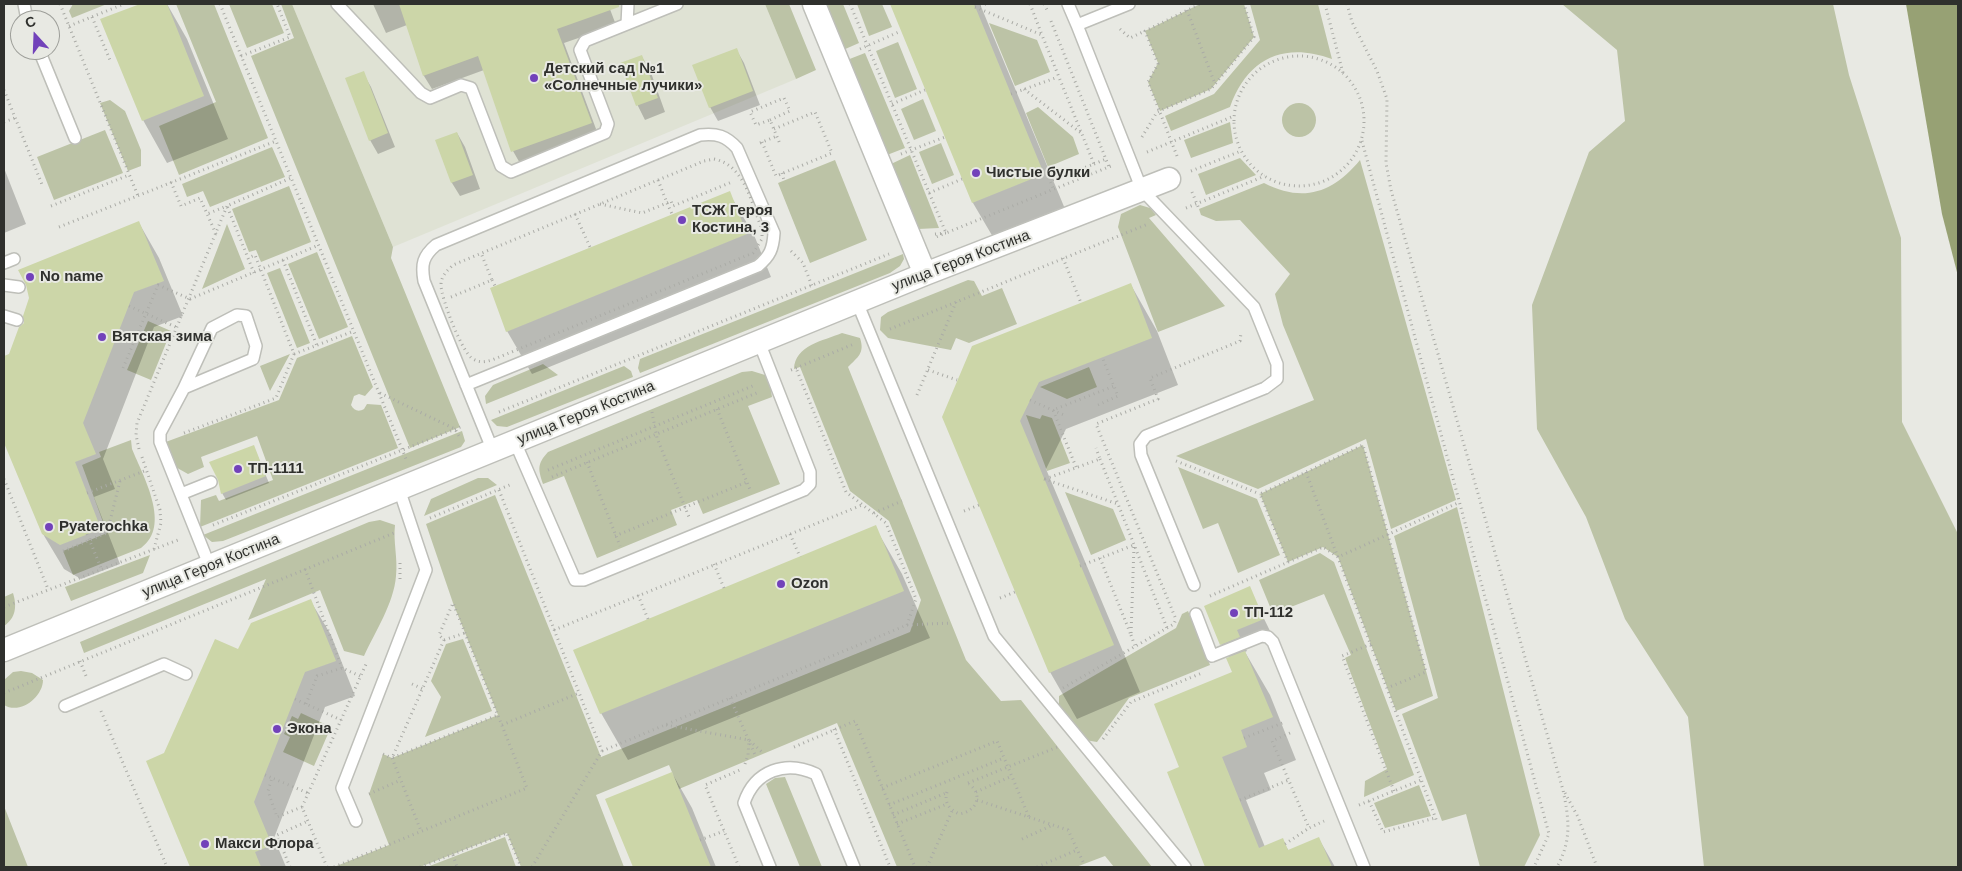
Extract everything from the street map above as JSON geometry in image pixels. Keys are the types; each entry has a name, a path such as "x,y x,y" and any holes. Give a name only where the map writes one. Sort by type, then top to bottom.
{"street":[{"path":"814,4 925,274"},
{"name":"улица Героя Костина","path":"4,650 925,274 1169,179"}],"lane":[{"path":"337,4 421,93 430,98 461,85 472,88 501,166 511,172 605,133 608,124 580,50 585,41 677,4"},
{"path":"627,24 628,4"},
{"path":"1068,4 1142,190 1254,307 1277,364 1277,379 1265,388 1146,436 1140,444 1141,455 1194,585"},
{"path":"1076,25 1129,4"},
{"path":"43,60 75,138"},
{"path":"466,385 758,266 769,257 774,247 774,233 737,148 729,139 715,133 700,135 436,246 426,254 421,266 424,281 492,451"},
{"path":"4,286 19,287"},
{"path":"857,302 994,636 1185,867"},
{"path":"4,316 17,320"},
{"path":"184,388 253,359 256,346 246,316 237,316 212,328 184,388 160,433 160,442 210,566"},
{"path":"515,442 575,580 584,580 804,490 810,484 810,472 759,342"},
{"path":"181,494 212,482"},
{"path":"356,821 342,788 426,570 400,489"},
{"path":"1196,614 1212,656 1262,636 1268,637 1273,642 1364,867"},
{"path":"65,706 164,664 186,674"},
{"path":"770,867 744,803 748,792 757,780 771,770 787,767 803,768 816,774 854,867"}],"path":[{"path":"60,4 138,196"},
{"path":"62,9 65,4"},
{"path":"69,26 124,4"},
{"path":"220,4 403,450"},
{"path":"241,56 290,37 277,4"},
{"path":"850,4 946,233 1234,116"},
{"path":"986,4 975,8 1042,35"},
{"path":"1030,4 1094,164"},
{"path":"1044,4 1109,167"},
{"path":"1116,26 1130,38 1200,4"},
{"path":"1145,31 1158,64 1148,82 1160,111 1211,89 1254,37 1244,4"},
{"path":"1325,4 1343,75"},
{"path":"1347,4 1355,28 1377,71 1387,99 1386,164 1391,190 1563,790 1570,823 1564,855 1557,867"},
{"path":"1187,10 1215,84"},
{"path":"92,16 110,60"},
{"path":"836,59 901,31"},
{"path":"1362,141 1352,160 1336,175 1316,184 1294,186 1273,181 1255,170 1241,151 1234,132 1234,116 1241,90 1254,73 1272,62 1293,56 1314,58 1333,65 1351,83 1360,97 1364,119 1362,141 1549,834 1534,867"},
{"path":"1011,94 1058,77"},
{"path":"1024,89 1082,134"},
{"path":"4,90 43,186"},
{"path":"892,104 926,90"},
{"path":"784,98 790,111 770,120 756,126 750,112 784,98"},
{"path":"762,142 776,176 832,153 815,112 774,129"},
{"path":"4,122 15,118"},
{"path":"770,120 780,144"},
{"path":"880,164 945,137"},
{"path":"60,227 276,141"},
{"path":"1169,179 1241,151"},
{"path":"714,159 724,161 733,166 741,178 762,228 762,238 758,247 746,257 482,362 472,359 465,352 444,300 441,284 444,274 453,265 658,180 714,159"},
{"path":"1054,190 1050,181 1106,159"},
{"path":"782,174 784,180"},
{"path":"51,206 130,176"},
{"path":"4,693 1265,176"},
{"path":"254,273 227,206 291,178"},
{"path":"600,204 642,213 671,201 673,206 741,178"},
{"path":"929,193 962,179"},
{"path":"658,180 672,214"},
{"path":"171,182 181,206 200,198 216,234"},
{"path":"576,214 590,247"},
{"path":"123,368 158,285 190,299 319,245"},
{"path":"481,253 495,286"},
{"path":"1063,258 1081,303"},
{"path":"283,260 317,346"},
{"path":"444,300 492,280"},
{"path":"915,400 956,302"},
{"path":"129,306 178,328"},
{"path":"294,354 354,331"},
{"path":"1098,405 1118,396 1102,357"},
{"path":"796,368 846,492 886,523 916,599 907,626"},
{"path":"928,370 957,380"},
{"path":"530,477 542,481 762,391 773,377"},
{"path":"1053,410 1114,386"},
{"path":"380,393 455,429"},
{"path":"1030,400 1066,416"},
{"path":"652,409 656,434 691,520"},
{"path":"718,409 752,495"},
{"path":"1053,410 1076,467"},
{"path":"1260,494 1363,445 1426,672 1387,688"},
{"path":"1096,448 1167,628"},
{"path":"1100,459 1044,480 1118,504"},
{"path":"1176,461 1260,494 1288,562"},
{"path":"587,462 621,548"},
{"path":"87,493 147,470"},
{"path":"1306,472 1436,820 1383,832 1370,801"},
{"path":"4,479 48,589"},
{"path":"63,552 107,533 120,481"},
{"path":"616,536 747,482"},
{"path":"499,490 602,751"},
{"path":"873,513 902,501"},
{"path":"1338,557 1460,502"},
{"path":"554,630 862,504"},
{"path":"956,514 979,505"},
{"path":"88,534 101,568"},
{"path":"790,534 800,556"},
{"path":"1080,566 1134,545"},
{"path":"1131,635 1134,545"},
{"path":"1207,597 1323,547 1338,557"},
{"path":"1100,558 1135,646"},
{"path":"714,564 724,588"},
{"path":"305,569 342,668"},
{"path":"992,601 1015,592"},
{"path":"638,596 648,619"},
{"path":"334,867 527,788 454,604 440,635 444,640"},
{"path":"1045,700 1174,624 1178,614"},
{"path":"532,867 602,751 907,626 952,623"},
{"path":"444,640 466,634"},
{"path":"392,758 444,640"},
{"path":"1371,644 1342,656 1394,791"},
{"path":"80,662 167,867"},
{"path":"306,704 317,676 342,668 360,676"},
{"path":"1101,742 1131,702 1204,672"},
{"path":"412,684 423,689"},
{"path":"502,725 579,693"},
{"path":"730,698 758,762"},
{"path":"295,699 341,720"},
{"path":"392,758 498,715"},
{"path":"1244,738 1286,721"},
{"path":"666,724 749,740 765,754"},
{"path":"834,729 890,867"},
{"path":"1299,730 1272,741 1309,828"},
{"path":"740,769 748,755 749,740"},
{"path":"882,788 997,741 1029,817"},
{"path":"893,815 947,792 947,804 952,811 959,814 969,811 974,808 977,800 976,792 968,784 1063,745"},
{"path":"383,754 392,758 421,831"},
{"path":"889,805 1004,758"},
{"path":"265,775 308,793"},
{"path":"976,792 1012,776"},
{"path":"272,778 268,791 277,817 302,807"},
{"path":"369,794 401,780"},
{"path":"1240,800 1289,780"},
{"path":"1285,844 1309,828 1421,780"},
{"path":"1563,790 1578,817 1597,867"},
{"path":"977,800 1068,830 1084,864"},
{"path":"897,824 947,804"},
{"path":"927,867 952,811"},
{"path":"290,867 276,835 308,821"},
{"path":"1022,839 1053,825"},
{"path":"700,840 724,831"},
{"path":"420,867 507,833 521,867"},
{"path":"1037,867 1077,850"},
{"path":"453,855 457,867"}],"shaded area":[{"path":"73,4 107,4 72,18 69,11"},
{"path":"176,4 214,4 268,138 179,175 159,126 216,102"},
{"path":"229,4 272,4 284,33 247,48"},
{"path":"281,4 292,4 393,247 391,258 460,427 410,448 251,56 294,38"},
{"path":"292,4 765,4 796,79 393,247"},
{"path":"765,4 789,4 816,70 796,79"},
{"path":"824,4 843,4 859,43 843,50"},
{"path":"857,4 882,4 892,27 869,36"},
{"path":"1200,4 1244,4 1254,37 1211,89 1160,111 1148,82 1158,63 1145,31"},
{"path":"1250,4 1318,4 1332,59 1298,52 1269,58 1246,77 1237,90 1230,107 1171,131 1165,116 1214,94 1260,40"},
{"path":"1562,4 1833,4 1849,75 1901,238 1902,422 1958,534 1958,867 1704,867 1688,717 1625,619 1586,517 1537,429 1532,305 1589,152 1625,121 1617,50"},
{"path":"1906,4 1958,4 1958,276 1942,214"},
{"path":"989,23 1037,40 1050,72 1015,86"},
{"path":"898,42 917,89 895,98 876,51"},
{"path":"865,53 905,148 887,155 847,60"},
{"path":"923,99 936,131 914,140 901,109"},
{"path":"110,100 125,111 141,150 141,166 128,171 100,103"},
{"path":"1299,103 1306,104 1311,108 1315,113 1315,127 1311,132 1306,136 1299,137 1292,136 1287,132 1283,127 1282,120 1283,113 1287,108 1292,104"},
{"path":"1038,107 1073,137 1079,154 1048,167 1026,113"},
{"path":"1230,122 1233,143 1191,158 1184,140"},
{"path":"105,130 123,173 54,200 37,157"},
{"path":"941,143 954,175 932,184 919,152"},
{"path":"272,147 285,177 210,207 203,191 187,197 182,184"},
{"path":"910,155 939,228 918,229 891,164"},
{"path":"1240,158 1256,175 1206,195 1198,174"},
{"path":"835,160 867,240 810,263 778,183"},
{"path":"1360,160 1456,500 1391,529 1366,439 1258,489 1176,456 1314,400 1283,325 1275,294 1290,274 1240,220 1216,221 1201,215 1199,209 1264,183 1292,192 1316,191 1328,187 1339,180"},
{"path":"289,186 311,242 261,262 256,250 249,252 232,209"},
{"path":"1140,205 1150,208 1156,215 1149,218 1225,306 1158,332 1118,227 1121,214"},
{"path":"227,224 245,269 202,289"},
{"path":"317,252 348,327 319,339 288,264"},
{"path":"903,254 904,259 900,266 890,273 640,373 638,368 640,359"},
{"path":"280,268 310,343 297,348 267,273"},
{"path":"968,280 974,281 982,296 1002,288 1017,324 969,343 956,338 951,350 888,338 880,330 881,317 888,312"},
{"path":"148,321 171,331 151,380 127,370"},
{"path":"842,333 860,338 861,351 848,367 966,660 1001,701 1021,700 1152,867 1114,867 1105,856 1076,867 897,867 837,723 679,789 669,765 596,795 624,867 521,867 507,833 420,867 334,867 389,845 369,794 383,754 392,758 498,715 453,603 426,524 495,495 601,757 910,632 921,600 889,521 850,491 800,367 794,369 799,354 805,349"},
{"path":"352,336 373,387 365,396 359,394 354,396 351,405 358,411 364,409 367,404 381,405 398,448 200,527 201,500 216,495 219,501 273,480 257,436 201,457 204,467 188,474 172,465 163,443 279,400 297,358"},
{"path":"290,354 270,391 260,366"},
{"path":"543,364 558,375 486,404 485,396 493,385"},
{"path":"624,366 631,371 633,377 507,427 497,426 491,420"},
{"path":"1089,367 1097,387 1067,399 1040,387"},
{"path":"752,371 765,375 770,383 772,397 748,406 780,484 703,514 697,500 671,510 677,525 597,558 564,476 543,484 540,474 540,463 544,456 548,452 742,372"},
{"path":"1026,415 1040,419 1042,415 1052,418 1070,463 1047,471"},
{"path":"462,431 465,441 461,447 223,541 212,542 203,535"},
{"path":"131,440 132,449 148,486 155,514 154,527 150,539 141,548 73,575 63,551 107,533 82,465 101,457 99,452"},
{"path":"1363,445 1433,696 1396,711 1338,557 1323,547 1288,562 1260,494"},
{"path":"1178,467 1257,499 1280,555 1238,573 1218,523 1203,529"},
{"path":"478,478 488,478 497,485 424,516 431,499"},
{"path":"1065,492 1113,509 1126,540 1091,555"},
{"path":"1457,507 1540,835 1524,867 1480,867 1466,814 1442,821 1402,714 1438,698 1394,536"},
{"path":"380,520 395,525 395,586 388,607 364,656 344,651 320,590 248,620 266,579 84,653 80,642 369,522"},
{"path":"1320,553 1334,562 1414,775 1364,797 1365,781 1387,769 1345,658 1351,655 1324,594 1273,614 1259,580"},
{"path":"150,555 143,573 71,601 65,587"},
{"path":"13,593 15,603 13,615 4,626 4,597"},
{"path":"1188,611 1210,665 1129,698 1097,742 1085,740 1059,710 1059,696 1176,628 1182,614"},
{"path":"463,639 492,711 425,737 441,697 431,681 446,644"},
{"path":"13,672 32,673 43,680 39,692 35,698 23,706 17,708 4,705 4,680"},
{"path":"301,713 331,727 314,766 283,752 290,737 284,734 292,716 298,719"},
{"path":"785,777 822,867 800,867 766,784 775,778"},
{"path":"1419,785 1431,816 1385,828 1374,803"},
{"path":"4,806 28,867 4,867"},
{"path":"505,837 516,867 427,867"}],"building":[{"path":"140,4 167,4 204,96 142,121 100,19"},
{"name":"Детский сад №1 «Солнечные лучики»","path":"399,4 619,4 619,7 557,29 592,123 511,152 478,56 423,76"},
{"path":"890,4 974,4 1044,174 972,203"},
{"path":"737,48 753,91 709,108 692,65"},
{"path":"642,55 658,98 636,106 620,63"},
{"path":"364,71 388,133 369,141 345,78"},
{"path":"457,132 473,175 451,183 435,140"},
{"path":"730,191 747,234 506,332 490,288"},
{"path":"139,221 164,281 134,292 83,423 96,454 75,462 101,529 60,545 42,534 4,443 4,356 9,354 19,327 24,323 23,316 29,298 26,285 18,270"},
{"path":"1131,283 1152,338 1039,382 1020,421 1114,645 1049,673 942,417 972,346"},
{"name":"ТП-1111","path":"254,445 266,476 221,494 218,480 209,462"},
{"path":"876,525 904,591 600,714 573,650"},
{"name":"ТП-112","path":"1250,586 1264,619 1237,630 1240,637 1220,645 1204,606"},
{"path":"311,599 336,661 305,672 254,802 272,845 255,852 261,867 190,867 146,761 164,753 215,639 238,649 251,623"},
{"path":"1245,651 1273,717 1241,730 1247,747 1222,757 1259,848 1283,838 1288,850 1319,837 1332,867 1205,867 1167,772 1179,767 1154,704 1232,672 1226,658"},
{"path":"672,772 711,867 633,867 605,799"}],"place":[{"name":"Детский сад №1 «Солнечные лучики»","path":"534,78"},
{"name":"Чистые булки","path":"976,173"},
{"name":"ТСЖ Героя Костина, 3","path":"682,220"},
{"name":"No name","path":"30,277"},
{"name":"Вятская зима","path":"102,337"},
{"name":"ТП-1111","path":"238,469"},
{"name":"Pyaterochka","path":"49,527"},
{"name":"Ozon","path":"781,584"},
{"name":"ТП-112","path":"1234,613"},
{"name":"Экона","path":"277,729"},
{"name":"Макси Флора","path":"205,844"}]}
